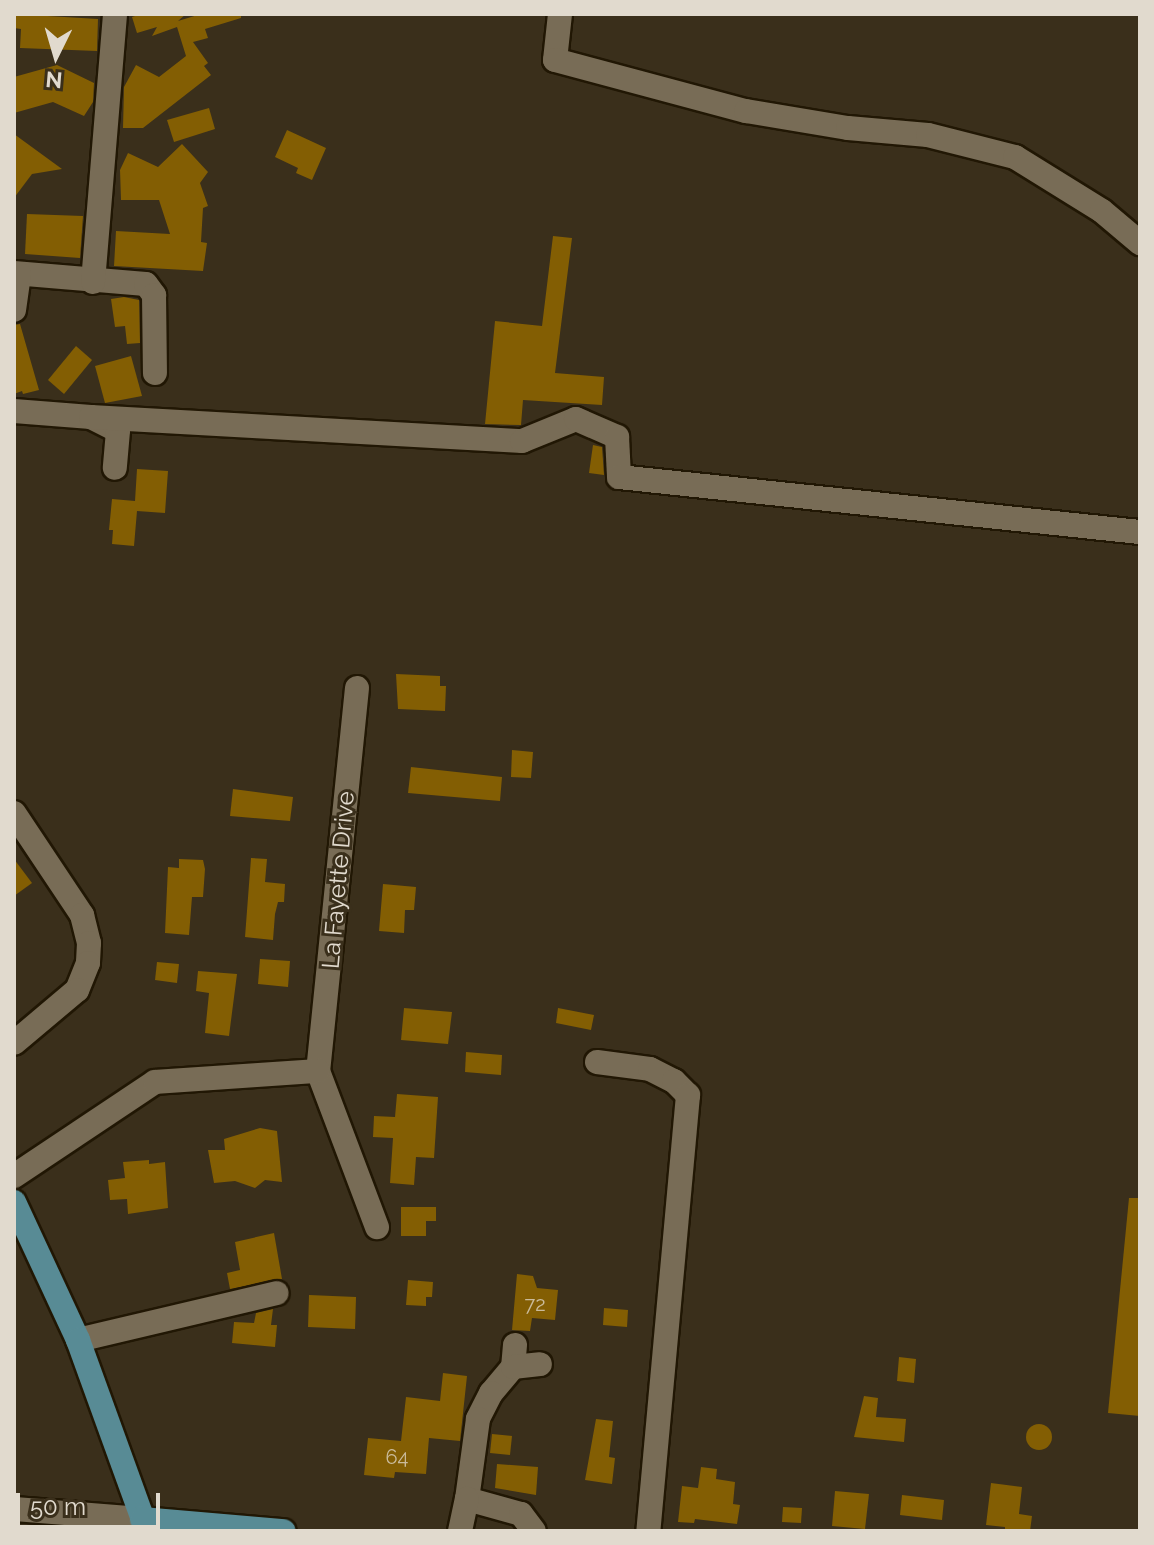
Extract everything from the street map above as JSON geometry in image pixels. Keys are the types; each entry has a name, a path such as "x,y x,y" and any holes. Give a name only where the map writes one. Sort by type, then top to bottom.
{"main road":[{"path":"14,1202 78,1340 144,1525 283,1531"}],"street":[{"path":"93,282 115,14"},
{"path":"560,14 555,60 746,111 848,128 928,135 1015,157 1102,211 1140,243"},
{"path":"14,310 17,274 146,284 154,295 155,373"},
{"path":"14,411 522,441 576,419 617,437 619,477 1140,532"},
{"path":"91,417 118,431 115,468"},
{"name":"La Fayette Drive","path":"357,688 318,1071 377,1227"},
{"path":"14,813 82,915 89,943 88,963 77,990 14,1043"},
{"path":"597,1062 650,1069 674,1081 688,1095 648,1531"},
{"path":"14,1176 155,1082 318,1071"},
{"path":"78,1340 277,1293"},
{"path":"460,1531 478,1419 514,1356 540,1364"},
{"path":"467,1499 521,1514 534,1531"},
{"path":"14,1509 144,1525"}],"building":[{"path":"14,14 98,19 97,51 20,48 21,29 14,28"},
{"path":"141,14 186,14 178,21 201,14 241,14 241,18 205,29 208,38 193,42 208,63 204,66 211,75 143,128 123,128 124,87 136,65 159,77 186,56 177,27 152,36 157,27 137,33 132,17"},
{"path":"57,65 94,83 93,102 84,116 53,102 14,113 14,77"},
{"path":"209,108 215,129 174,142 167,120"},
{"path":"287,130 326,148 312,180 296,173 298,168 275,157"},
{"path":"14,134 62,169 32,174 14,198"},
{"path":"182,144 208,172 200,183 208,206 203,208 201,242 207,243 203,271 114,266 116,231 170,234 159,200 121,200 120,170 128,153 158,167"},
{"path":"27,214 83,216 80,258 25,254"},
{"path":"553,236 572,238 555,373 604,377 602,405 523,400 521,425 485,424 495,321 542,326"},
{"path":"124,297 139,300 140,343 127,344 125,326 115,327 111,299"},
{"path":"20,324 39,390 14,394 14,325"},
{"path":"76,346 92,360 64,394 48,380"},
{"path":"131,356 142,396 105,403 95,366"},
{"path":"593,445 602,447 604,475 589,473"},
{"path":"137,469 168,471 165,513 137,511 134,546 112,544 113,530 109,530 112,499 135,501"},
{"path":"396,674 440,676 440,686 446,686 445,711 398,709"},
{"path":"512,750 533,752 531,778 511,777"},
{"path":"411,767 502,777 500,801 408,793"},
{"path":"233,789 293,797 290,821 230,816"},
{"path":"251,858 267,859 265,882 285,884 284,902 278,902 275,914 273,940 245,937"},
{"path":"14,859 32,883 14,896"},
{"path":"179,859 203,860 205,869 203,897 192,897 189,935 165,933 168,867 179,868"},
{"path":"383,884 416,887 414,910 405,910 404,933 379,931"},
{"path":"260,959 290,961 288,987 258,984"},
{"path":"157,962 179,964 177,983 155,980"},
{"path":"198,971 237,974 229,1036 205,1033 209,993 196,991"},
{"path":"404,1008 452,1012 448,1044 401,1040"},
{"path":"558,1008 594,1015 591,1030 556,1023"},
{"path":"466,1052 502,1055 501,1075 465,1072"},
{"path":"397,1094 438,1097 434,1158 416,1157 414,1185 390,1183 393,1138 373,1137 374,1116 395,1117"},
{"path":"260,1128 277,1131 282,1182 265,1180 255,1188 235,1181 214,1183 208,1150 225,1150 224,1139"},
{"path":"149,1160 149,1164 165,1162 168,1208 128,1214 127,1199 110,1200 108,1180 125,1178 123,1162"},
{"path":"1129,1198 1140,1198 1140,1416 1108,1413"},
{"path":"401,1207 436,1207 436,1221 426,1221 426,1236 401,1236"},
{"path":"274,1233 282,1279 230,1289 227,1273 240,1270 235,1242"},
{"path":"517,1274 533,1276 537,1288 558,1290 555,1320 532,1318 530,1331 512,1330"},
{"path":"408,1280 433,1282 432,1297 426,1297 426,1306 406,1305"},
{"path":"309,1295 356,1297 355,1329 308,1327"},
{"path":"604,1308 628,1310 627,1327 603,1325"},
{"path":"273,1309 271,1325 277,1325 275,1347 232,1343 234,1322 254,1323 256,1313"},
{"path":"899,1357 916,1359 914,1383 897,1381"},
{"path":"443,1373 467,1376 460,1441 429,1438 426,1474 395,1472 394,1478 364,1475 368,1438 401,1441 406,1397 440,1401"},
{"path":"864,1396 878,1398 876,1417 906,1419 904,1442 854,1437"},
{"path":"596,1419 613,1421 609,1457 615,1458 612,1484 585,1480"},
{"path":"1039,1424 1048,1428 1052,1437 1048,1446 1039,1450 1030,1446 1026,1437 1030,1428"},
{"path":"492,1434 512,1436 510,1455 490,1453"},
{"path":"497,1464 538,1467 536,1495 495,1488"},
{"path":"701,1467 717,1469 716,1479 735,1482 733,1504 740,1505 737,1524 695,1519 694,1523 678,1522 682,1486 698,1488"},
{"path":"991,1483 1022,1487 1019,1514 1032,1516 1030,1531 1005,1531 1005,1527 986,1525"},
{"path":"835,1491 869,1494 865,1529 832,1526"},
{"path":"902,1495 944,1500 942,1520 900,1515"},
{"path":"783,1507 802,1508 801,1523 782,1522"}]}
